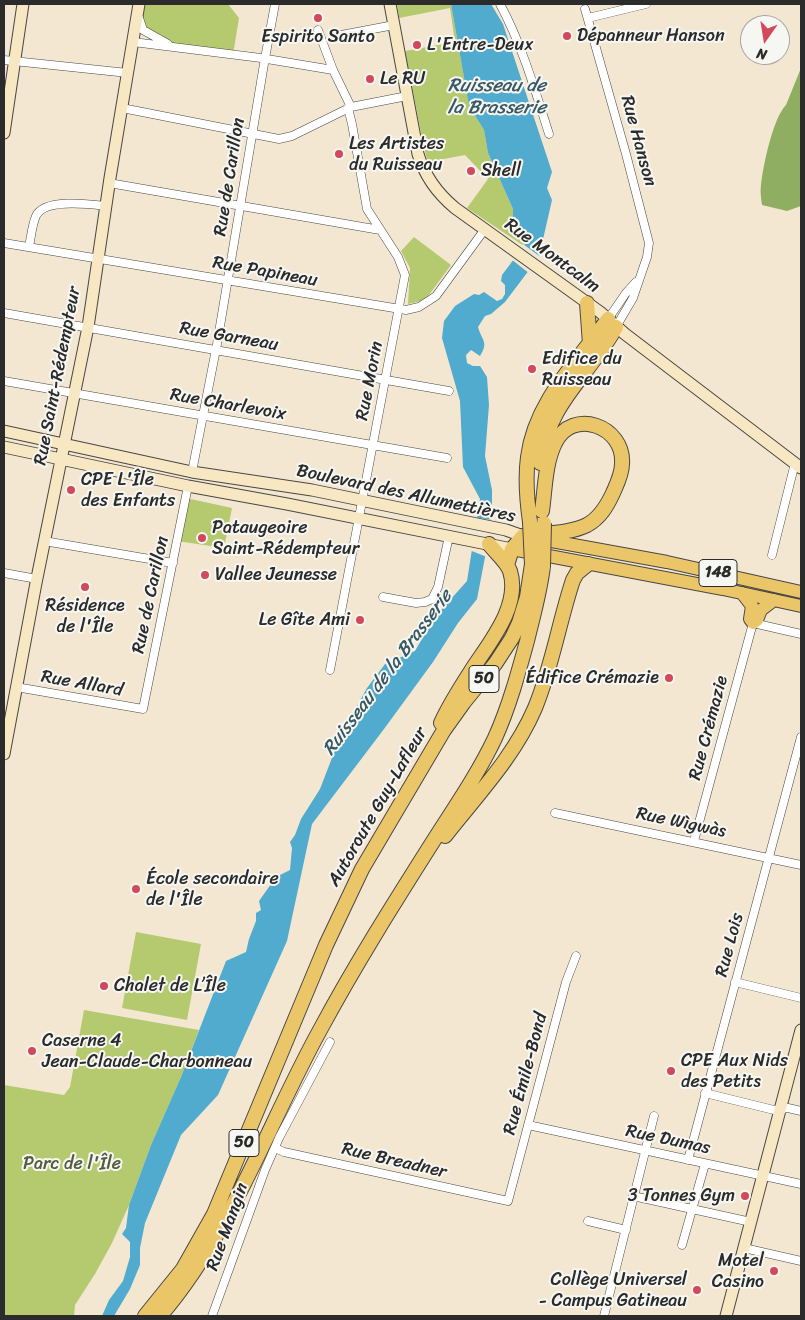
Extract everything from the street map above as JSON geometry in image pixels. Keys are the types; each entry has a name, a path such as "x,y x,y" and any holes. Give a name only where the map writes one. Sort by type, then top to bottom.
{"highway":[{"path":"587,303 590,344"},
{"name":"Autoroute Guy-Lafleur","path":"539,519 526,475 528,452 533,433 549,399 590,344 612,323"},
{"name":"Autoroute Guy-Lafleur","path":"146,1316 163,1308 196,1271 219,1232 315,1038 393,904 469,785 498,730 518,671 538,593 542,449 549,428 562,402 608,341 612,323"},
{"path":"507,565 512,549 523,536 576,530 588,525 601,514 617,484 622,465 620,447 610,432 599,426 586,424 570,428 555,441 551,453 539,519"},
{"path":"413,783 448,708 494,635 506,612 512,587 507,565 492,547"},
{"path":"393,904 506,760 518,741 543,687 573,580 577,573 588,564"},
{"name":"Autoroute Guy-Lafleur","path":"163,1308 214,1214 335,924 362,869 454,716 490,672 508,646 524,609 538,565"}],"main road":[{"path":"4,133 9,60 23,4"},
{"name":"Rue Montcalm","path":"390,4 421,163 430,182 448,202 587,303 798,466"},
{"name":"Rue Saint-Rédempteur","path":"4,754 60,459 88,327 109,182 139,7"},
{"name":"Boulevard des Allumettières","path":"4,431 192,472 312,490 498,528 523,536 674,563 801,592"},
{"name":"Boulevard des Allumettières","path":"4,446 188,486 358,517 470,540 492,547 512,549 801,606"},
{"path":"742,593 752,606 750,619 753,623 757,620 761,610 774,600"},
{"path":"726,1316 801,1030"}],"street":[{"name":"Rue de Carillon","path":"192,472 216,349 275,4"},
{"path":"500,4 526,62 549,134"},
{"path":"588,18 646,4"},
{"path":"139,7 143,30 174,47"},
{"name":"Rue Hanson","path":"585,9 648,240 646,257 638,281 626,293 612,323"},
{"path":"336,36 394,25"},
{"name":"Rue Morin","path":"318,30 349,107 367,209 398,257 404,271 386,381 361,501 330,670"},
{"path":"133,42 333,70"},
{"path":"9,60 128,73"},
{"path":"122,108 279,139 292,136 349,107 407,96"},
{"path":"109,182 380,230"},
{"path":"29,247 35,217 43,209 75,203 106,206"},
{"name":"Rue Papineau","path":"4,242 399,310 419,307 436,296 485,229"},
{"name":"Rue Garneau","path":"4,313 450,391"},
{"name":"Rue Charlevoix","path":"4,382 447,458"},
{"path":"772,555 798,466"},
{"name":"Rue de Carillon","path":"143,709 188,486"},
{"path":"383,598 416,603 432,599 438,587 449,536"},
{"path":"44,541 173,564"},
{"path":"4,573 37,579"},
{"path":"753,623 801,634"},
{"name":"Rue Crémazie","path":"694,841 753,623"},
{"name":"Rue Allard","path":"16,687 143,709"},
{"name":"Rue Lois","path":"688,1160 801,737"},
{"name":"Rue Wìgwàs","path":"555,813 801,865"},
{"name":"Rue Émile-Bond","path":"508,1201 566,982 576,956"},
{"path":"736,982 801,998"},
{"name":"Rue Mangin","path":"212,1316 259,1183 274,1148 330,1042"},
{"path":"705,1093 771,1109 788,1108 801,1111"},
{"path":"604,1316 654,1116"},
{"name":"Rue Dumas","path":"528,1125 801,1184"},
{"name":"Rue Breadner","path":"274,1148 508,1201"},
{"path":"682,1245 705,1164"},
{"path":"634,1196 751,1222"},
{"path":"588,1221 626,1230"},
{"path":"744,1248 801,1261"}],"green space":[{"path":"139,4 228,4 239,18 233,55 174,47 143,30"},
{"path":"397,4 451,4 469,106 484,130 488,153 513,209 513,234 526,243 524,246 467,208 488,179 465,155 428,162 405,51 455,42 450,8 399,18"},
{"path":"801,68 801,206 787,211 762,205 761,187 766,155 773,131"},
{"path":"414,237 451,265 429,295 421,301 408,304 410,268 401,251"},
{"path":"186,498 232,508 224,548 177,541"},
{"path":"136,932 201,944 187,1020 122,1008"},
{"name":"Parc de l'Île","path":"84,1010 199,1030 151,1145 129,1205 112,1243 75,1305 74,1316 7,1316 4,1314 4,1085 64,1095 70,1087"}],"water":[{"name":"Ruisseau de la Brasserie","path":"451,4 491,4 503,24 552,172 547,188 552,200 539,257 505,302 491,314 485,316 478,327 484,342 484,348 480,356 471,350 466,355 467,363 473,366 480,366 487,377 489,405 485,456 492,490 492,507 477,599 384,729 312,824 287,941 218,1095 181,1135 145,1223 140,1248 140,1265 130,1289 114,1316 102,1316 109,1300 123,1281 130,1257 130,1242 122,1234 126,1228 129,1205 151,1145 181,1077 226,961 246,952 256,921 256,913 261,910 259,901 276,877 290,870 292,848 290,842 301,819 320,789 340,737 367,688 385,664 415,651 434,618 467,581 480,499 463,467 460,401 442,338 444,321 455,306 474,294 479,295 484,292 497,301 502,299 505,294 505,285 501,281 502,275 526,243 513,234 513,209 488,153 484,130 469,106"}],"pier":[{"path":"523,244 542,258 530,274 511,259"},
{"path":"474,517 492,520 487,557 469,550"}],"place":[{"name":"Espirito Santo","path":"318,18"},
{"name":"Dépanneur Hanson","path":"567,36"},
{"name":"L'Entre-Deux","path":"417,45"},
{"name":"Le RU","path":"370,79"},
{"name":"Les Artistes du Ruisseau","path":"339,154"},
{"name":"Shell","path":"471,171"},
{"name":"Edifice du Ruisseau","path":"532,369"},
{"name":"CPE L'Île des Enfants","path":"71,490"},
{"name":"Pataugeoire Saint-Rédempteur","path":"202,538"},
{"name":"Vallee Jeunesse","path":"205,575"},
{"name":"Résidence de l'Île","path":"85,587"},
{"name":"Le Gîte Ami","path":"360,620"},
{"name":"Édifice Crémazie","path":"669,678"},
{"name":"École secondaire de l'Île","path":"136,889"},
{"name":"Chalet de L’Île","path":"104,986"},
{"name":"Caserne 4 Jean-Claude-Charbonneau","path":"32,1051"},
{"name":"CPE Aux Nids des Petits","path":"671,1071"},
{"name":"3 Tonnes Gym","path":"745,1196"},
{"name":"Motel Casino","path":"774,1271"},
{"name":"Collège Universel - Campus Gatineau","path":"697,1290"}]}
